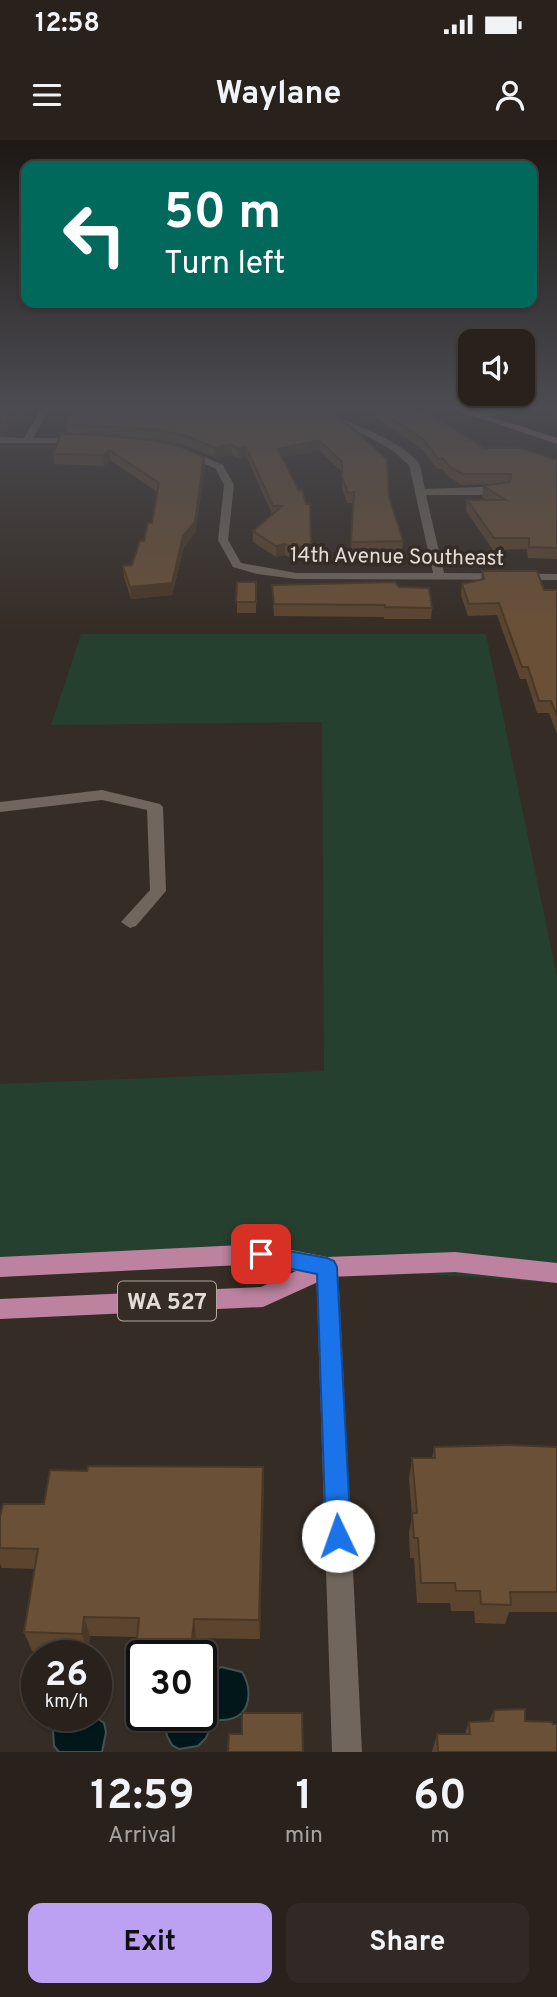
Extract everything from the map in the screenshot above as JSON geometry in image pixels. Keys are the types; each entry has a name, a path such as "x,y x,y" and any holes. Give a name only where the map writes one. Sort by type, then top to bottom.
{"main road":[{"name":"WA 527","path":"0,1267 261,1254 327,1267 455,1262 557,1273"},
{"name":"WA 527","path":"0,1309 263,1297 327,1267"}],"street":[{"name":"14th Avenue Southeast","path":"227,481 229,485 223,540 237,565 257,571 296,576 557,577"},
{"path":"418,481 439,576"},
{"path":"420,492 479,492 504,488"},
{"path":"0,807 102,795 155,807 158,891 130,922"},
{"path":"327,1267 347,1752"}],"green space":[{"path":"81,634 486,634 557,977 557,1283 327,1267 261,1254 0,1267 0,1084 324,1071 322,722 51,725"}],"shaded area":[{"path":"221,1667 242,1672 247,1685 248,1700 243,1712 230,1719 217,1721 217,1670"},
{"path":"53,1731 106,1731 102,1752 59,1752 54,1746"},
{"path":"166,1731 209,1731 198,1746 179,1749 172,1745"}],"building":[{"path":"156,481 201,481 195,522 183,536 172,583 130,587 123,566 132,565 140,541 144,541 148,523 152,523 159,483"},
{"path":"262,481 294,481 299,491 302,489 306,504 310,504 311,544 294,549 285,544 276,546 253,531 282,506 273,506"},
{"path":"344,481 388,481 389,496 403,541 351,542 354,492 348,493"},
{"path":"557,481 557,548 529,547 529,538 494,538 467,500 506,500 483,486 510,482"},
{"path":"482,571 537,571 544,590 557,590 557,716 551,701 539,701 528,667 522,667 499,603 469,604 462,584 484,579"},
{"path":"237,582 256,582 256,602 236,602"},
{"path":"395,582 399,587 429,588 432,608 274,604 272,585"},
{"path":"434,1447 557,1447 557,1592 510,1592 511,1605 481,1604 480,1591 456,1591 455,1583 421,1583 418,1538 414,1538 412,1513 417,1513 412,1458 435,1458"},
{"path":"88,1466 263,1467 259,1620 194,1619 192,1640 137,1639 139,1618 84,1617 82,1634 24,1632 38,1549 0,1548 0,1517 3,1504 44,1504 50,1470 87,1471"},
{"path":"525,1709 525,1721 557,1724 557,1752 438,1752 437,1734 470,1734 469,1722 493,1721 494,1710"},
{"path":"242,1713 302,1713 303,1752 228,1752 229,1734 242,1734"}],"route":[{"path":"261,1254 327,1267 338,1536"}]}
